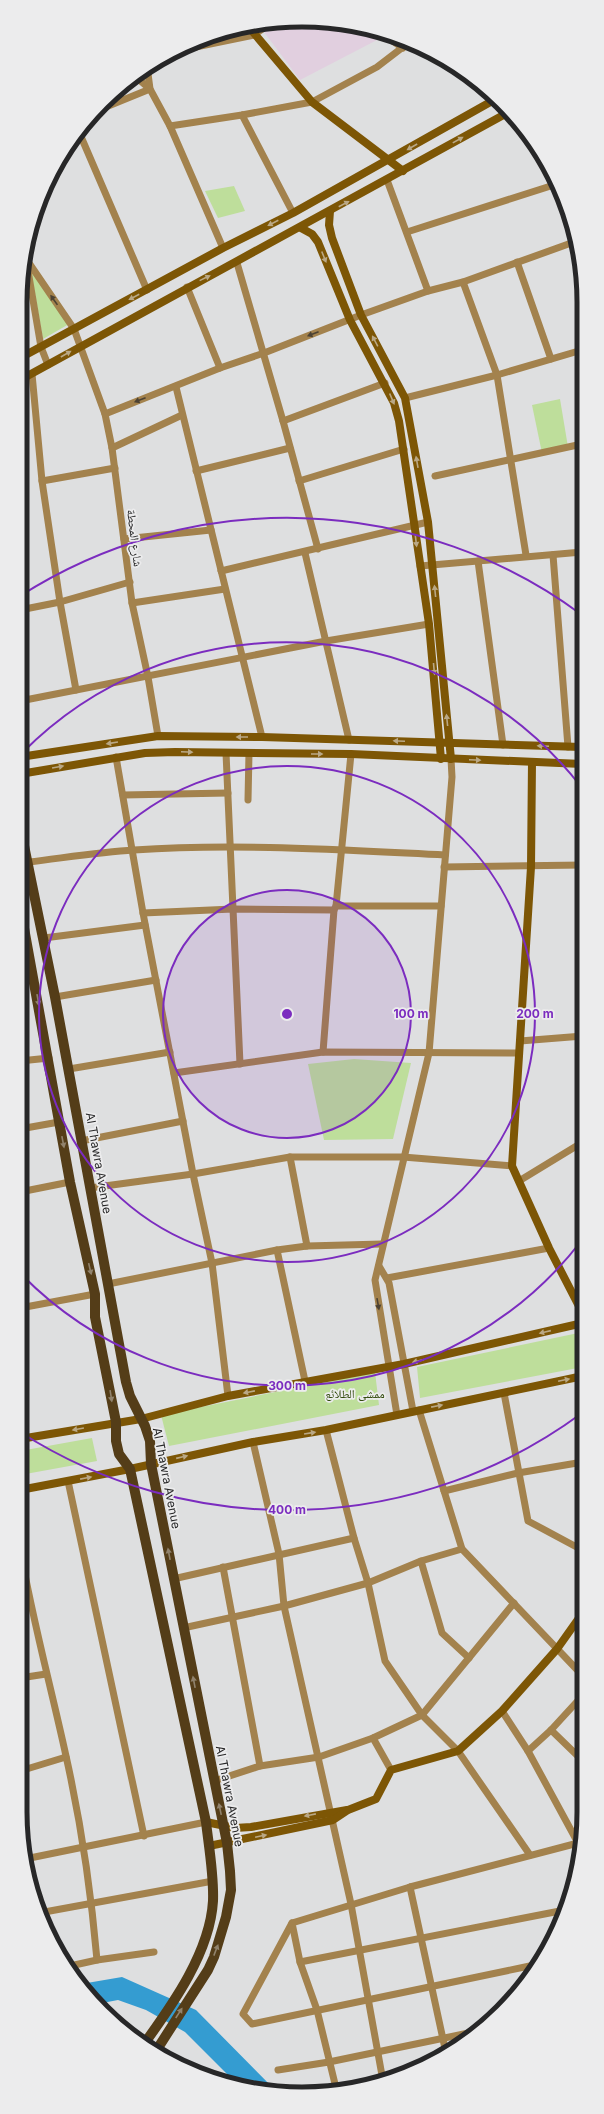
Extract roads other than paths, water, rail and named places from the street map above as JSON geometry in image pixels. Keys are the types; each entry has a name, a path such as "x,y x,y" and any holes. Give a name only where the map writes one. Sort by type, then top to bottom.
{"main road":[{"name":"Al Thawra Avenue","path":"27,854 69,1069 126,1382 130,1396 150,1441 151,1464 173,1579 227,1843 230,1890 226,1917 214,1957 158,2047"},
{"path":"27,943 49,1058 70,1182 95,1294 95,1317 116,1422 115,1435 117,1448 122,1459 130,1469 206,1822 213,1880 210,1920 203,1942 187,1981 147,2040"}],"street":[{"path":"206,45 254,35 261,30"},
{"path":"251,31 312,102 403,170"},
{"path":"170,126 312,102 377,67 404,47"},
{"path":"148,74 150,90"},
{"path":"140,80 150,90 170,126 223,248"},
{"path":"112,104 150,90"},
{"path":"27,354 223,248 293,213 390,160 490,102"},
{"path":"242,115 293,213"},
{"path":"27,376 187,287 237,263 301,228 503,115"},
{"path":"81,139 147,290"},
{"path":"387,180 428,291"},
{"path":"407,232 551,186"},
{"path":"330,211 329,224 332,238 361,315 405,398 428,522 451,759 429,1054 382,1244 379,1266 375,1275 375,1284 398,1415"},
{"path":"301,228 312,234 318,242 350,320 385,383 394,403 404,449 420,566 430,624 441,742 441,759"},
{"path":"105,414 176,387 220,368 264,353 361,315 428,291 463,282 571,243"},
{"name":"شارع المحطة","path":"30,262 74,329 105,414 115,468 132,603 148,677 158,736"},
{"path":"517,262 551,359"},
{"path":"237,263 264,353 318,549"},
{"path":"29,273 41,347 48,365"},
{"path":"463,282 497,375 526,555"},
{"path":"187,287 220,368"},
{"path":"405,398 497,375 577,351"},
{"path":"32,374 42,481 60,602 76,690"},
{"path":"283,421 385,383"},
{"path":"176,387 262,737"},
{"path":"112,448 182,415"},
{"path":"434,476 577,445"},
{"path":"196,472 290,448"},
{"path":"299,481 404,449"},
{"path":"42,481 115,468"},
{"path":"221,571 305,553 428,522"},
{"path":"124,539 211,530"},
{"path":"305,553 349,740"},
{"path":"420,566 526,555 553,555 577,553"},
{"path":"553,555 568,747"},
{"path":"478,561 503,745"},
{"path":"27,609 60,602 130,582"},
{"path":"132,603 225,589"},
{"path":"27,700 326,641 430,624"},
{"path":"27,756 158,736 262,737 577,747"},
{"path":"27,773 116,757 167,752 351,754 577,764"},
{"path":"226,753 240,1064"},
{"path":"248,800 249,754"},
{"path":"323,1052 335,908 351,754"},
{"path":"116,757 145,925 193,1174 212,1263 228,1396"},
{"path":"532,762 531,867 512,1166 549,1248 577,1302"},
{"path":"123,795 228,793"},
{"path":"29,862 133,850 231,847 445,855"},
{"path":"444,866 531,867 577,865"},
{"path":"143,913 233,909 441,906"},
{"path":"44,938 145,925"},
{"path":"55,997 156,980"},
{"path":"520,1041 577,1036"},
{"path":"69,1069 170,1052"},
{"path":"174,1073 323,1052 429,1054 519,1053"},
{"path":"27,1061 49,1058"},
{"path":"81,1141 183,1121"},
{"path":"27,1128 59,1122"},
{"path":"519,1181 577,1146"},
{"path":"90,1188 193,1174 290,1157 403,1157 512,1166"},
{"path":"290,1157 307,1246"},
{"path":"27,1191 70,1182"},
{"path":"108,1284 277,1250 307,1246 382,1244"},
{"path":"387,1278 549,1248"},
{"path":"277,1250 305,1382"},
{"path":"379,1266 387,1278 404,1364 416,1411 444,1491 462,1549 577,1670"},
{"path":"27,1307 95,1294"},
{"path":"27,1439 116,1422 141,1419 228,1396 404,1364 577,1324"},
{"path":"27,1489 130,1469 253,1442 326,1430 577,1377"},
{"path":"504,1393 528,1521 577,1547"},
{"path":"326,1430 354,1538 368,1583 385,1660 422,1715 458,1751 530,1855"},
{"path":"253,1442 279,1554 284,1606 351,1904 367,2000 382,2075"},
{"path":"444,1491 518,1473 577,1463"},
{"path":"68,1481 144,1836"},
{"path":"173,1579 354,1538"},
{"path":"183,1628 232,1616 284,1606 368,1583 421,1561 462,1549"},
{"path":"421,1561 442,1633 469,1658"},
{"path":"223,1567 260,1766"},
{"path":"27,1598 66,1757 92,1903 97,1960"},
{"path":"214,1781 260,1766 319,1757 373,1738 422,1715 514,1603"},
{"path":"209,1846 333,1820 348,1810 376,1800 391,1770 458,1751 502,1711 557,1649 577,1621"},
{"path":"27,1677 46,1674"},
{"path":"528,1751 551,1730 577,1702"},
{"path":"502,1711 528,1751 576,1835"},
{"path":"551,1730 577,1755"},
{"path":"373,1738 391,1770"},
{"path":"27,1768 66,1757"},
{"path":"31,1857 144,1836 206,1822 223,1826 251,1827 331,1811 348,1810"},
{"path":"530,1966 252,2024 243,2014 292,1923 410,1886 575,1843"},
{"path":"46,1912 213,1880"},
{"path":"410,1886 445,2047"},
{"path":"300,1962 360,1952 421,1938 558,1911"},
{"path":"292,1923 300,1962 317,2010 335,2085"},
{"path":"73,1965 97,1960 154,1952"},
{"path":"278,2070 329,2062 464,2034"}],"water":[{"path":"122,1977 196,2010 270,2085 231,2078 185,2032 146,2010 118,2000 105,2003 87,1983"}],"park label":[{"name":"ممشى الطلائع","path":"355,1393"}]}
